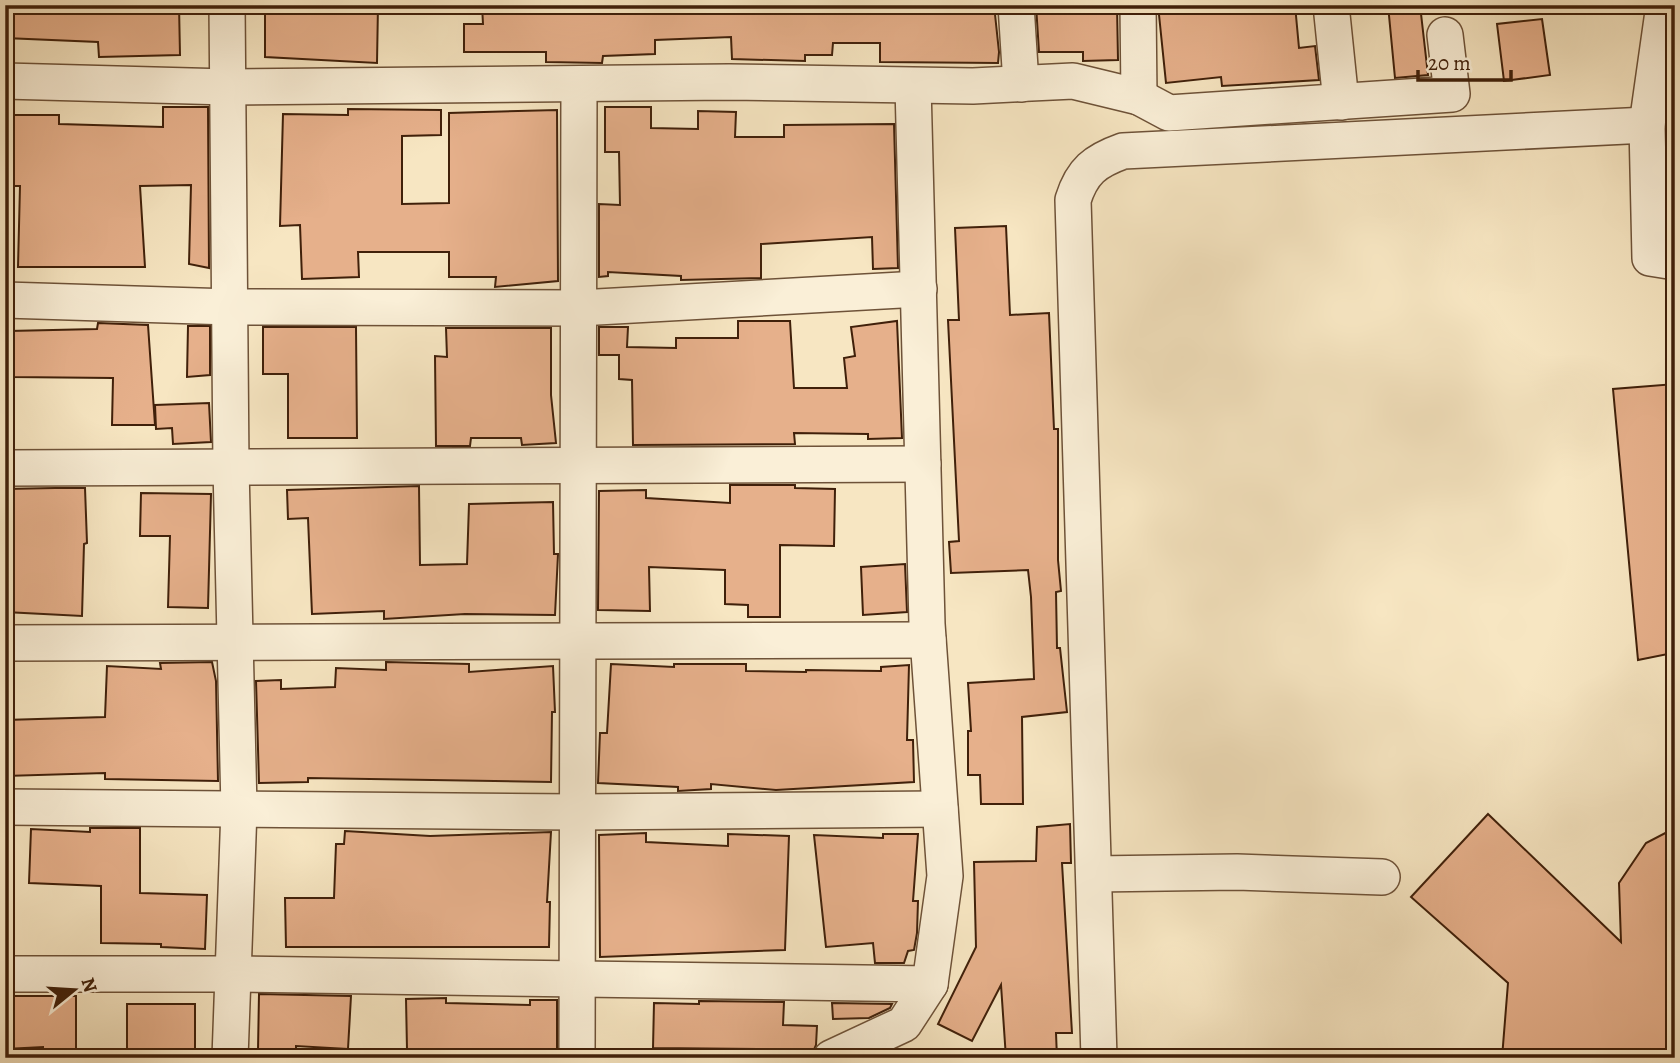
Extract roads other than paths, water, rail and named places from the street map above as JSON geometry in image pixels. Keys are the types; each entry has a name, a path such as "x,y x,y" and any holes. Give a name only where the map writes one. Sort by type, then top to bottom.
{"street":[{"path":"227,5 239,809 230,1058"},
{"path":"1016,5 1021,84"},
{"path":"1138,5 1139,97"},
{"path":"1331,5 1340,102"},
{"path":"1662,260 1661,181 1647,125 1664,5"},
{"path":"5,81 228,87 729,82 912,86 1073,82 1139,97 1169,113 1452,94 1445,35"},
{"path":"577,1058 579,84"},
{"path":"831,1058 904,1024 930,984 945,876 928,640 912,86"},
{"path":"1099,1058 1073,200 1083,174 1098,160 1123,151 1647,125"},
{"path":"5,300 231,307 579,308 919,289"},
{"path":"5,468 923,464"},
{"path":"5,643 235,644 578,639 928,640"},
{"path":"5,807 578,812 940,809"},
{"path":"1094,874 1237,872 1382,877"},
{"path":"5,974 234,974 930,984"}]}
